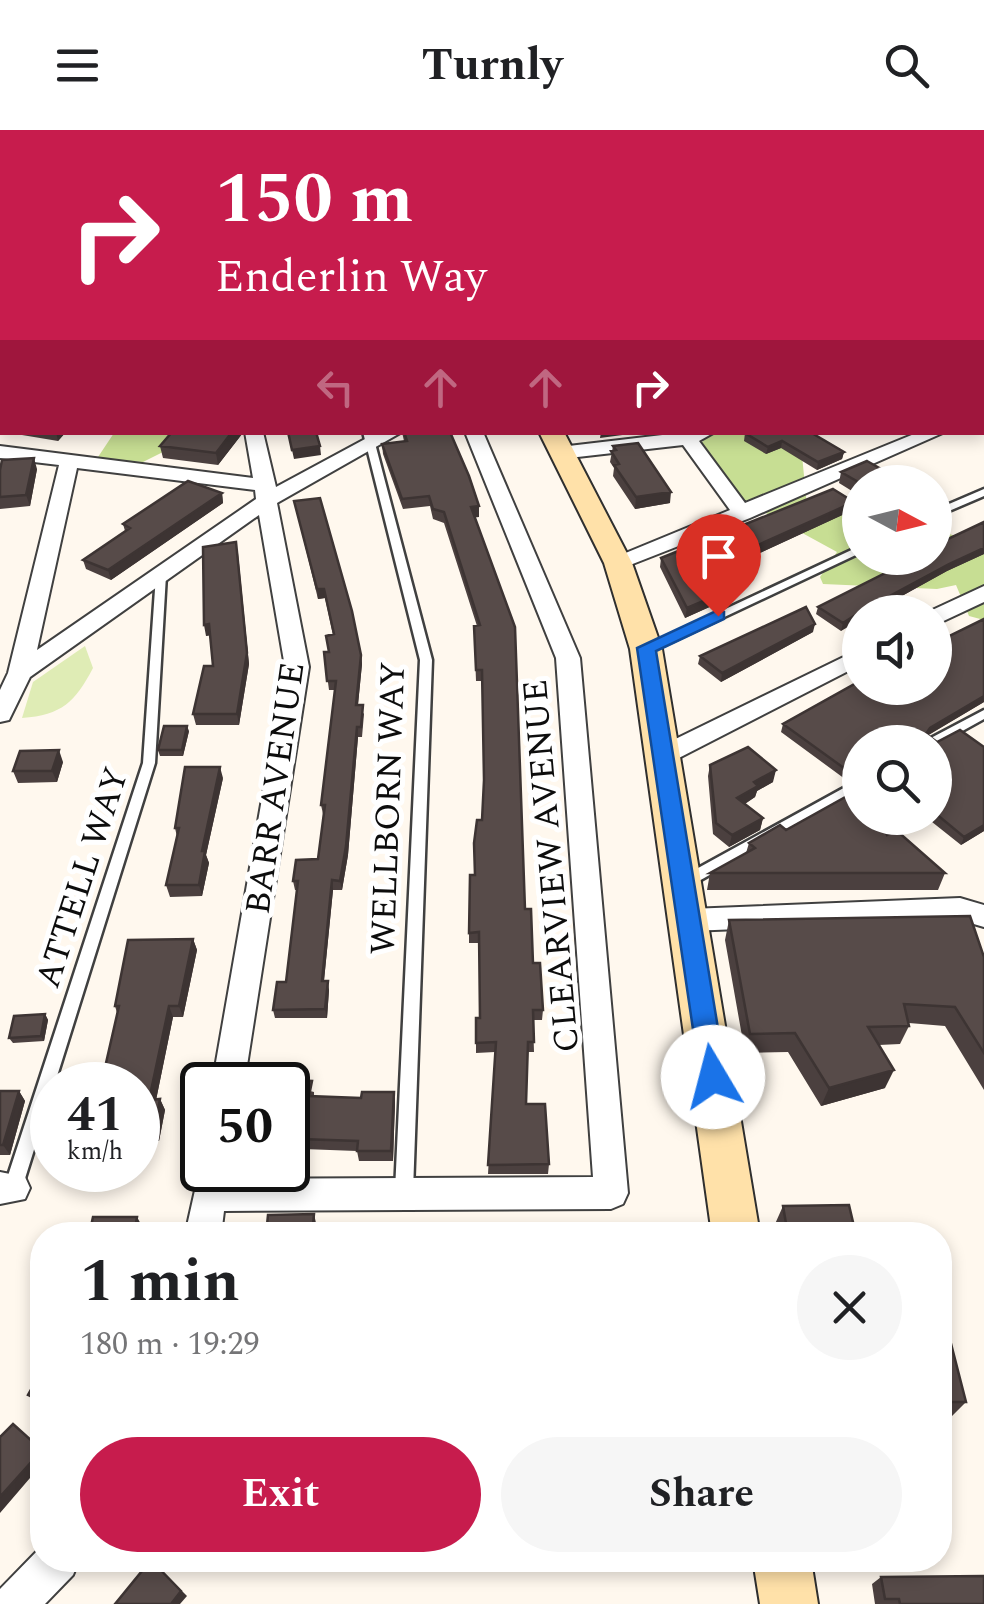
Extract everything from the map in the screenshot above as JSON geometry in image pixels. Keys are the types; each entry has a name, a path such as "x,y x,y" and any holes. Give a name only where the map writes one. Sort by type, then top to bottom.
{"main road":[{"path":"555,443 618,563 646,648 734,1222"},
{"path":"784,1572 788,1604"}],"street":[{"name":"BARR AVENUE","path":"232,1062 297,668 255,435"},
{"name":"CLEARVIEW AVENUE","path":"404,1191 611,1192 568,658 475,435"},
{"path":"618,563 929,435"},
{"path":"555,443 697,436 742,514"},
{"path":"20,673 162,575 268,492 368,438"},
{"path":"0,452 268,492"},
{"path":"0,714 20,673 69,462"},
{"path":"952,610 984,594"},
{"path":"664,755 842,665"},
{"path":"690,920 976,906 984,935"},
{"path":"310,1187 404,1191"},
{"path":"204,1222 210,1192"},
{"path":"15,1604 46,1572"}],"lane":[{"name":"WELLBORN WAY","path":"368,438 426,660 404,1191"},
{"path":"952,506 984,492"},
{"path":"646,648 842,557"},
{"name":"ATTELL WAY","path":"7,1188 149,763 162,575"},
{"path":"952,732 984,714"},
{"path":"684,882 842,794"}],"green space":[{"path":"113,435 197,435 143,462 96,460"},
{"path":"709,435 773,435 802,455 807,507 842,513 842,575 952,575 952,535 984,545 984,620 969,616 956,585 937,589 823,584 820,577 837,552 742,500 699,445"},
{"path":"85,646 93,668 73,698 47,714 22,718 33,682"}],"building":[{"path":"169,435 230,435 216,453 160,446"},
{"path":"289,435 317,435 320,446 292,450"},
{"path":"405,435 451,435 479,506 471,507 515,627 525,909 531,909 533,963 540,963 543,1010 533,1010 534,1042 528,1042 526,1104 545,1104 549,1164 488,1165 496,1042 476,1043 476,1018 480,1018 479,932 469,933 470,875 475,875 474,843 477,820 482,820 484,780 482,670 476,670 474,626 480,625 444,512 433,509 429,496 402,499 382,444 407,441"},
{"path":"748,435 815,435 844,452 818,462 782,441 768,447"},
{"path":"638,443 671,492 636,497 614,465 619,464 611,451 616,450 613,446"},
{"path":"34,458 26,495 0,497 2,460"},
{"path":"188,481 222,493 108,570 83,560 130,528 123,524"},
{"path":"833,489 842,495 842,507 700,571 727,591 687,608 661,558"},
{"path":"320,498 361,655 356,705 363,705 361,727 357,727 340,881 332,880 322,981 328,981 325,1009 273,1010 277,982 286,982 298,881 293,881 296,860 318,859 325,805 321,805 336,681 327,681 324,652 329,652 326,636 334,634 324,589 317,589 294,501"},
{"path":"984,522 984,548 952,563 952,537"},
{"path":"236,542 247,653 237,714 193,714 204,666 213,666 209,624 204,625 203,547"},
{"path":"881,575 929,575 892,595 842,595 842,622 818,607"},
{"path":"806,607 815,624 722,673 700,656"},
{"path":"984,619 984,696 935,725 842,725 842,767 783,724 842,691 842,705 952,705 952,635"},
{"path":"164,726 187,726 182,750 158,750"},
{"path":"960,730 984,747 984,825 964,837 952,827 952,734"},
{"path":"748,747 776,770 754,782 758,786 737,798 763,818 732,835 716,823 710,765"},
{"path":"59,750 52,771 13,771 20,751"},
{"path":"185,767 220,767 202,851 199,885 166,885 179,828 175,828"},
{"path":"842,799 842,835 902,835 945,873 710,873 755,848 749,843 780,825 786,830"},
{"path":"970,916 984,957 984,1053 955,1007 904,1004 909,1026 868,1027 894,1070 829,1088 795,1033 750,1034 729,920"},
{"path":"193,939 179,1006 169,1006 157,1062 106,1062 128,940"},
{"path":"45,1014 41,1036 9,1038 14,1016"},
{"path":"0,1091 19,1091 3,1145 0,1145"},
{"path":"362,1092 394,1092 391,1151 357,1151 358,1141 310,1139 310,1096 361,1098"},
{"path":"849,1205 853,1222 786,1222 783,1206"},
{"path":"314,1214 313,1222 267,1222 268,1215"},
{"path":"93,1217 137,1217 136,1222 92,1222"},
{"path":"952,1348 966,1402 952,1402"},
{"path":"13,1424 30,1439 30,1463 0,1497 0,1437"},
{"path":"141,1572 163,1572 181,1591 171,1604 115,1604"},
{"path":"984,1576 984,1604 900,1604 899,1599 885,1599 881,1577"}],"route":[{"path":"713,1077 646,648 718,616"}]}
